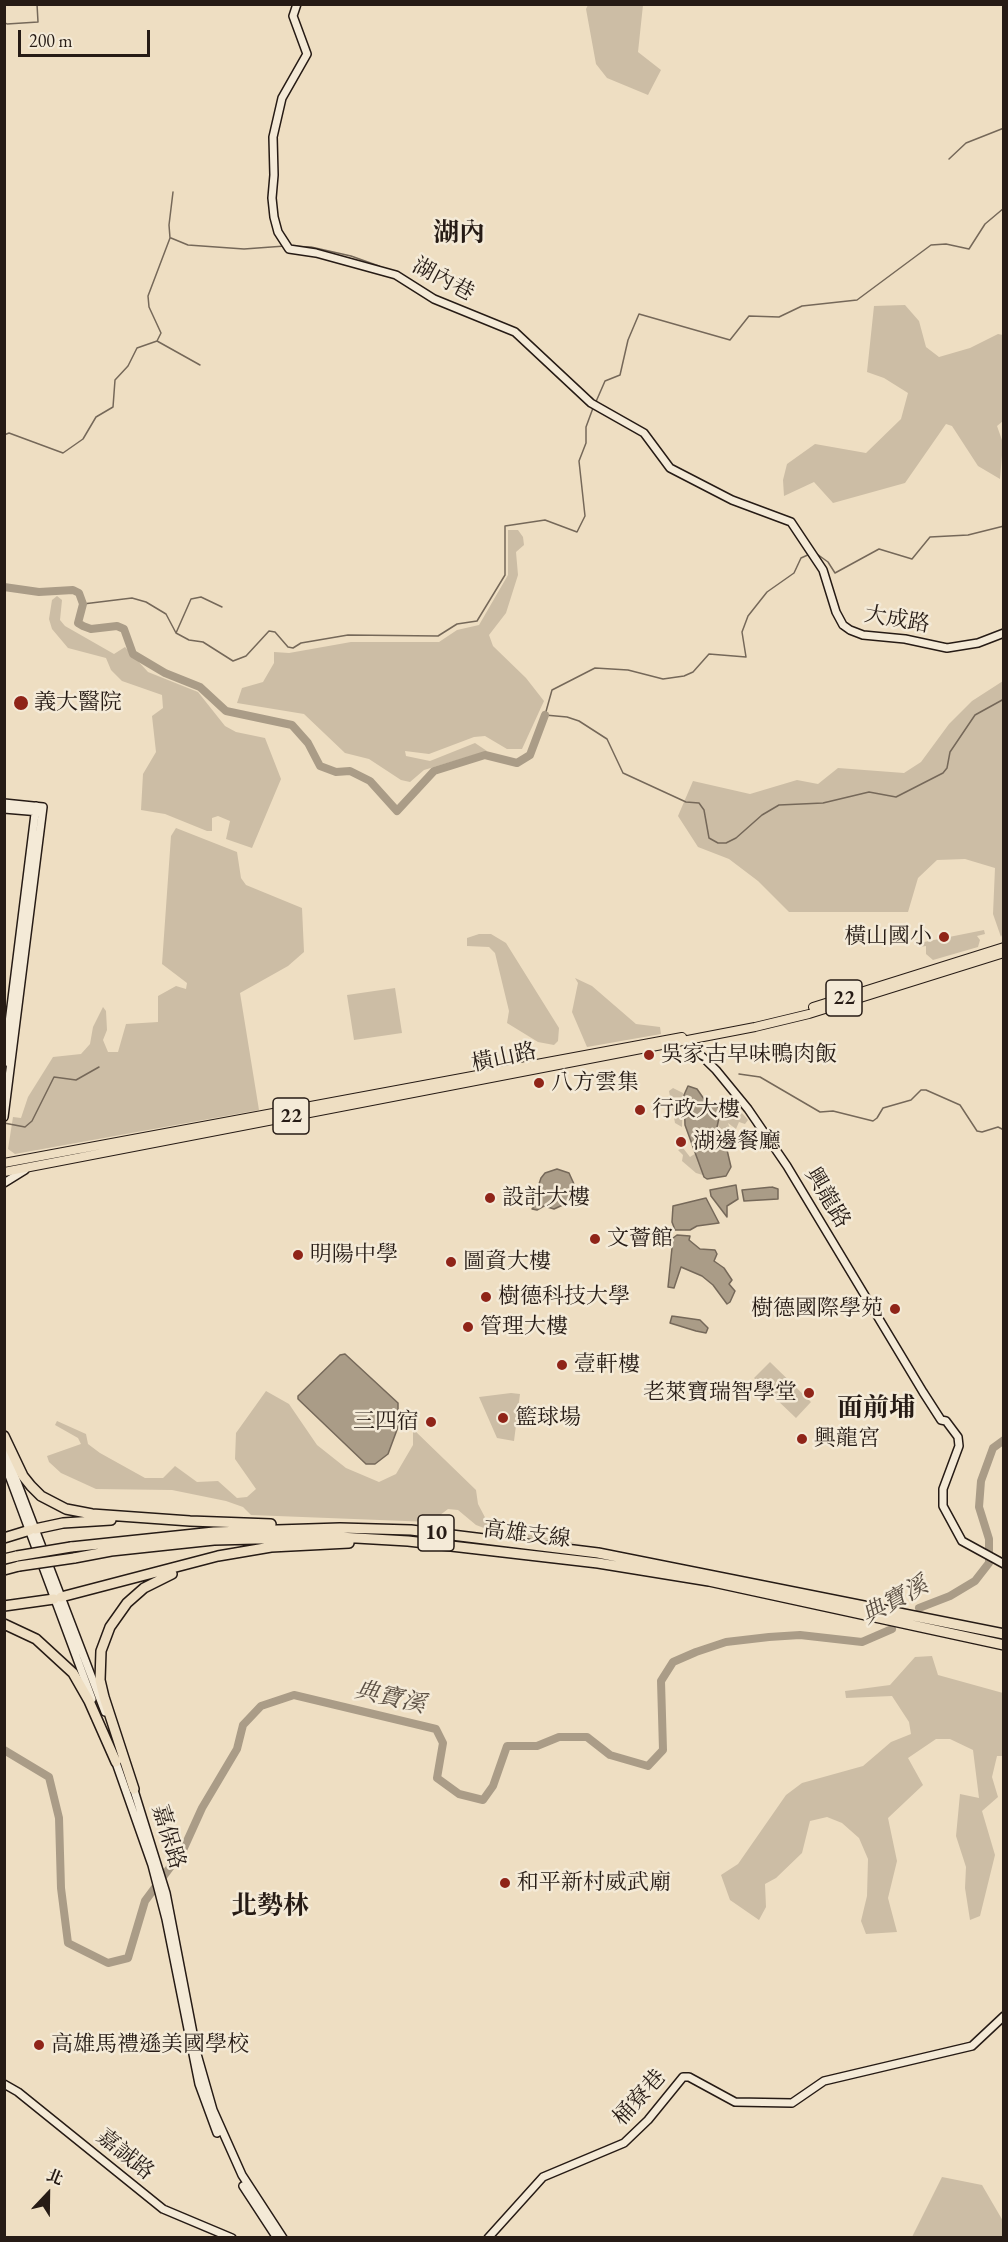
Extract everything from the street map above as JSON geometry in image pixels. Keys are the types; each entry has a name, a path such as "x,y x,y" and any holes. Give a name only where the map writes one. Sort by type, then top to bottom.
{"highway":[{"path":"4,1436 23,1476 41,1496 55,1505 79,1512 179,1520 360,1528"},
{"path":"4,1538 33,1529 101,1521 179,1520"},
{"name":"高雄支線","path":"4,1559 109,1541 214,1532 360,1528 411,1530 598,1553 795,1595 926,1630 1004,1645"},
{"name":"高雄支線","path":"4,1570 111,1551 214,1540 339,1537 395,1539 598,1563 795,1595 1004,1634"},
{"path":"4,1606 58,1598 188,1566 218,1556 271,1547 395,1539"},
{"path":"134,1789 104,1697 100,1680 101,1651 110,1627 127,1603 144,1588 188,1566"},
{"path":"4,1624 36,1639 73,1674 89,1701 116,1762"}],"main road":[{"name":"橫山路","path":"4,1163 684,1039 808,1009 1004,947"},
{"name":"橫山路","path":"4,1172 809,1014 1004,953"}],"street":[{"name":"湖內巷","path":"297,4 292,16 307,54 282,98 273,137 274,217 278,232 290,249 316,253 396,275 434,299 515,332 591,403 644,434 670,468 732,500 778,515"},
{"name":"大成路","path":"778,515 791,522 823,570 836,612 843,625 850,630 863,635 905,639 947,648 978,643 1004,633"},
{"path":"4,803 38,810"},
{"path":"4,809 38,810"},
{"path":"4,1062 38,810"},
{"path":"4,1117 38,810"},
{"name":"興龍路","path":"684,1039 748,1109 774,1147 923,1392 959,1442 943,1490 943,1506 959,1537 1003,1564"},
{"path":"4,1183 19,1172 34,1167"},
{"name":"嘉保路","path":"4,1448 154,1863"},
{"name":"嘉保路","path":"4,1462 33,1529"},
{"name":"嘉保路","path":"58,1598 134,1789 163,1894 205,2103 240,2180 274,2235 284,2238"},
{"name":"桶寮巷","path":"488,2238 543,2177 624,2143 648,2120 683,2077 689,2077 735,2102 792,2103 824,2081 972,2046 1004,2016"},
{"name":"嘉誠路","path":"4,2084 18,2092 164,2209 232,2238"}],"shaded area":[{"path":"588,5 643,5 638,52 661,70 648,95 607,78 596,64 586,9"},
{"path":"905,305 919,321 926,347 939,357 970,348 998,334 1003,335 1003,421 997,426 1003,443 1000,479 978,466 952,426 946,424 905,483 833,503 814,482 784,496 783,480 787,464 815,444 866,453 901,419 908,393 884,378 867,372 874,306"},
{"path":"508,530 518,530 523,537 524,545 516,552 518,575 506,613 489,635 493,646 526,678 544,701 522,749 507,749 485,736 474,737 429,754 405,751 406,756 430,761 475,743 487,751 424,770 410,782 401,780 369,759 345,753 304,714 237,703 242,688 263,682 274,663 274,652 289,653 351,642 439,642 457,630 479,625 508,575"},
{"path":"57,596 62,600 60,620 65,626 114,654 125,647 148,672 198,692 225,726 236,732 265,738 281,779 252,848 226,839 230,821 218,816 212,818 212,831 207,831 165,814 141,810 143,774 156,752 152,716 163,708 162,695 122,681 111,670 106,658 68,648 52,629 49,619 52,600"},
{"path":"1003,681 1004,930 1001,937 993,914 995,868 965,859 937,860 918,878 908,912 789,912 758,881 729,859 698,847 678,816 693,781 750,794 797,780 818,784 838,768 904,773 921,762 949,724 972,701"},
{"path":"176,828 237,852 241,878 246,885 302,908 304,952 288,966 240,993 259,1110 15,1154 8,1149 13,1117 21,1118 28,1097 53,1057 81,1054 90,1044 93,1027 103,1007 106,1011 107,1030 103,1040 108,1052 118,1052 126,1024 158,1022 158,996 176,986 186,989 187,983 162,964 171,836"},
{"path":"984,930 985,934 977,936 980,940 978,947 933,960 926,954 926,946 919,947 919,943"},
{"path":"479,934 491,934 506,943 559,1028 558,1041 554,1045 538,1042 507,1023 509,1011 495,953 489,947 467,946 467,938"},
{"path":"575,978 592,986 636,1024 660,1027 661,1034 587,1047 572,1012 578,983"},
{"path":"395,988 402,1033 354,1040 347,995"},
{"path":"688,1086 697,1089 704,1099 721,1109 717,1127 724,1137 731,1167 726,1176 707,1179 704,1177 685,1125 684,1095"},
{"path":"673,1088 683,1093 682,1127 675,1123 669,1091"},
{"path":"721,1100 735,1114 741,1112 748,1120 745,1124 739,1122 736,1129 728,1123 734,1141 728,1150 723,1132 716,1123 721,1112 714,1104"},
{"path":"683,1148 690,1157 696,1153 706,1176 696,1173 682,1161 683,1155 678,1150"},
{"path":"557,1169 569,1173 574,1184 565,1204 554,1209 544,1206 537,1210 532,1209 542,1195 539,1184 541,1178 545,1173"},
{"path":"736,1185 738,1199 727,1206 727,1217 711,1196 710,1190"},
{"path":"772,1187 778,1189 778,1199 744,1201 742,1190"},
{"path":"706,1198 719,1223 697,1226 690,1230 675,1230 672,1222 673,1206"},
{"path":"677,1235 690,1236 689,1240 700,1249 715,1250 717,1254 714,1261 724,1268 732,1280 729,1284 735,1291 730,1302 727,1304 713,1285 702,1276 681,1267 674,1288 668,1287 673,1238"},
{"path":"672,1316 700,1320 708,1328 706,1333 670,1323"},
{"path":"345,1354 398,1403 398,1427 388,1454 375,1464 366,1464 298,1399 298,1396 340,1355"},
{"path":"770,1362 811,1402 796,1418 754,1378"},
{"path":"266,1391 289,1404 317,1445 346,1468 379,1482 396,1474 413,1445 413,1429 476,1490 478,1504 489,1525 499,1529 581,1544 500,1534 476,1525 458,1510 448,1509 431,1522 251,1515 243,1507 226,1501 172,1490 96,1489 61,1473 49,1462 47,1456 81,1444 78,1438 55,1425 57,1421 86,1434 88,1444 100,1453 145,1478 163,1478 175,1466 197,1482 218,1481 237,1498 247,1497 256,1489 235,1459 236,1433"},
{"name":"籃球場","path":"520,1394 514,1441 497,1438 479,1397"},
{"path":"932,1656 938,1675 1003,1693 1003,1756 997,1756 992,1777 998,1797 982,1811 995,1855 980,1916 970,1920 965,1888 966,1867 956,1836 960,1794 979,1798 973,1750 950,1739 936,1739 908,1758 923,1785 888,1818 897,1861 888,1898 897,1932 866,1934 861,1921 867,1896 868,1859 859,1838 842,1823 827,1817 810,1821 802,1853 776,1878 765,1884 766,1907 759,1920 730,1900 721,1875 738,1864 786,1795 802,1783 863,1766 891,1742 911,1734 909,1722 892,1696 846,1698 845,1691 890,1685 915,1657"},
{"path":"942,2177 982,2185 1003,2221 1003,2237 912,2237"}],"waterway":[{"path":"4,22 7,24 38,22 37,4"},
{"path":"949,159 966,143 1004,128"},
{"path":"4,435 9,433 63,453 83,439 96,417 113,407 115,380 128,366 137,348 157,341 161,333 149,307 148,296 170,238 169,225 173,192"},
{"path":"595,404 605,381 620,375 628,340 639,314 730,340 749,316 779,317 802,306 857,300 931,245 946,244 969,249 985,224 1004,208"},
{"path":"171,238 188,245 244,249 285,246"},
{"path":"289,246 311,247 351,256 379,266"},
{"path":"157,341 200,365"},
{"path":"83,604 132,598 146,602 166,614 176,633 189,640 203,642 233,661 246,656 269,631 275,632 288,647 293,648 301,643 348,635 438,636 457,624 477,621 505,575 505,526 545,520 577,532 585,516 579,461 586,443 586,427 593,408"},
{"path":"817,554 828,562 835,573 879,549 912,559 930,537 968,535 1004,526"},
{"path":"810,554 801,558 794,573 767,592 748,616 742,632 746,657 709,654 693,672 684,676 663,679 628,670 595,668 552,690 545,715 567,717 579,721 607,739 623,773 686,802 699,803 704,810 709,838 718,843 726,843 779,805 823,803 869,792 896,797 943,773 947,768 950,752 975,715 1004,699"},
{"path":"4,587 39,592 73,590 79,593 83,604 78,623 91,629 117,626 124,629 133,654 165,673 200,687 226,711 292,725 308,743 320,766 336,772 350,771 370,781 397,811 434,771 485,755 517,763 530,755 545,715"},
{"path":"176,633 191,599 201,597 222,607"},
{"path":"4,1123 25,1127 32,1121 54,1077 76,1080 99,1067"},
{"path":"739,1074 760,1077 820,1112 833,1111 873,1121 883,1108 911,1100 921,1090 926,1090 960,1105 977,1131 982,1132 998,1127 1004,1130"},
{"name":"典寶溪","path":"919,1608 950,1596 975,1581 989,1563 989,1539 979,1507 981,1481 993,1448 1004,1440"},
{"name":"典寶溪","path":"892,1629 897,1625"},
{"name":"典寶溪","path":"4,1750 49,1777 59,1818 61,1888 68,1943 108,1963 128,1958 145,1901 183,1850 202,1808 237,1749 243,1725 261,1706 294,1695 436,1729 443,1743 437,1778 459,1794 483,1800 493,1786 507,1746 537,1746 559,1737 587,1737 610,1755 648,1766 663,1750 661,1681 673,1662 696,1652 726,1642 800,1635 862,1642 892,1629"}],"place":[{"name":"義大醫院","path":"21,703"},
{"name":"橫山國小","path":"944,937"},
{"name":"吳家古早味鴨肉飯","path":"649,1055"},
{"name":"八方雲集","path":"539,1083"},
{"name":"行政大樓","path":"640,1110"},
{"name":"湖邊餐廳","path":"681,1142"},
{"name":"設計大樓","path":"490,1198"},
{"name":"文薈館","path":"595,1239"},
{"name":"明陽中學","path":"298,1255"},
{"name":"圖資大樓","path":"451,1262"},
{"name":"樹德科技大學","path":"486,1297"},
{"name":"樹德國際學苑","path":"895,1309"},
{"name":"管理大樓","path":"468,1327"},
{"name":"壹軒樓","path":"562,1365"},
{"name":"老萊寶瑞智學堂","path":"809,1393"},
{"name":"籃球場","path":"503,1418"},
{"name":"三四宿","path":"431,1422"},
{"name":"興龍宮","path":"802,1439"},
{"name":"和平新村威武廟","path":"505,1883"},
{"name":"高雄馬禮遜美國學校","path":"39,2045"}],"district":[{"name":"湖內","path":"459,234"},
{"name":"面前埔","path":"876,1409"},
{"name":"北勢林","path":"270,1907"}]}
